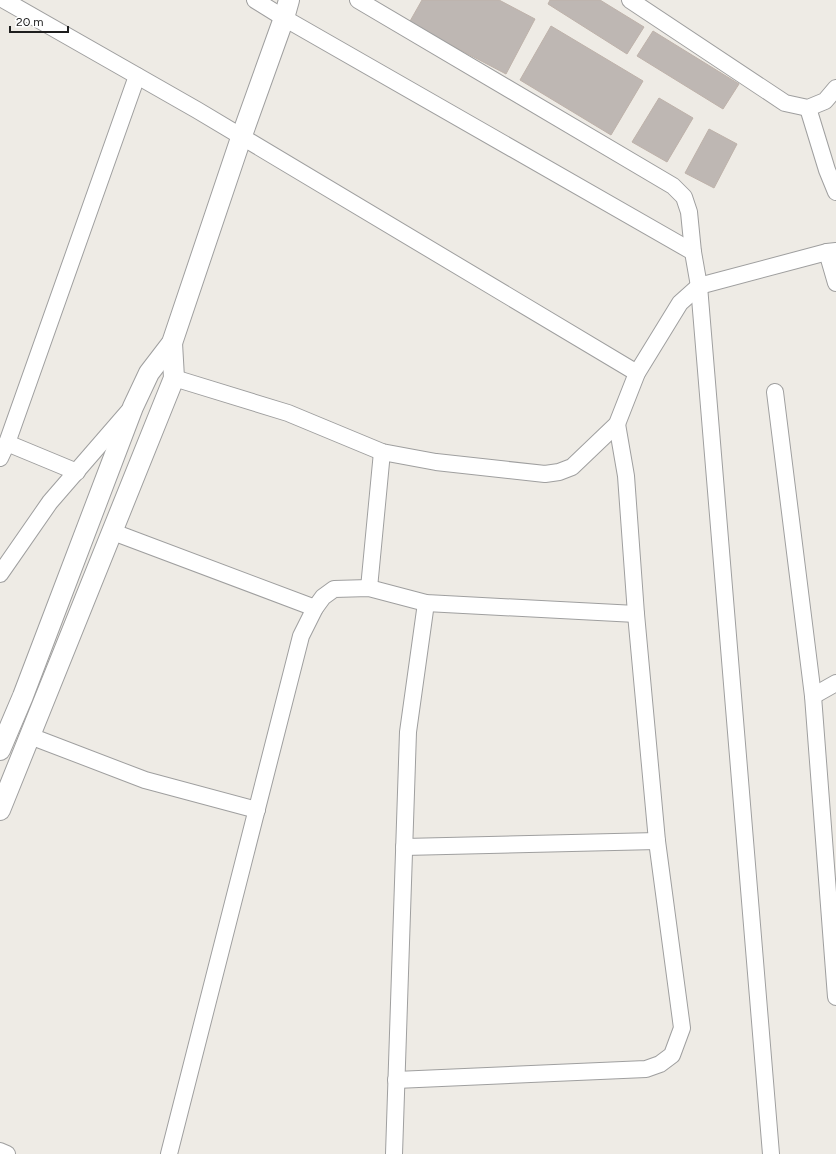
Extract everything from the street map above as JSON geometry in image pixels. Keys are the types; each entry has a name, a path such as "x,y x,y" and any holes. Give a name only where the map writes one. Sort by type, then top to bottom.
{"street":[{"path":"4,0 196,110 637,373"},
{"path":"255,0 286,9 693,252"},
{"path":"358,0 673,186 684,197 689,212 693,252 699,286 771,1154"},
{"path":"630,0 785,103 808,108 825,101 836,88"},
{"path":"0,750 31,674 132,407 149,373 172,343 286,9"},
{"path":"0,458 7,444 138,76"},
{"path":"808,108 827,170 836,192"},
{"path":"174,378 288,413 382,452 436,462 545,474 559,472 572,467 617,424 637,373 680,303 699,286 831,251 836,283"},
{"path":"0,810 174,378 172,343"},
{"path":"775,392 813,696 836,997"},
{"path":"0,574 50,502 132,407"},
{"path":"396,1080 646,1068 660,1064 672,1055 682,1028 657,841 636,614 626,476 617,424"},
{"path":"7,444 77,472"},
{"path":"369,588 382,452"},
{"path":"113,532 315,608"},
{"path":"169,1154 301,636 315,608 323,598 334,589 369,588 426,603 636,614"},
{"path":"394,1154 408,732 426,603"},
{"path":"813,696 836,683"},
{"path":"30,736 145,780 257,810"},
{"path":"404,847 657,841"},
{"path":"0,1151 7,1154"}],"building":[{"path":"422,0 499,0 535,19 506,74 409,23"},
{"path":"550,0 600,0 644,27 627,54 548,4"},
{"path":"551,26 643,81 611,135 520,80"},
{"path":"653,31 739,84 723,109 637,56"},
{"path":"659,98 693,118 667,162 632,142"},
{"path":"709,129 737,144 714,188 685,173"}]}
